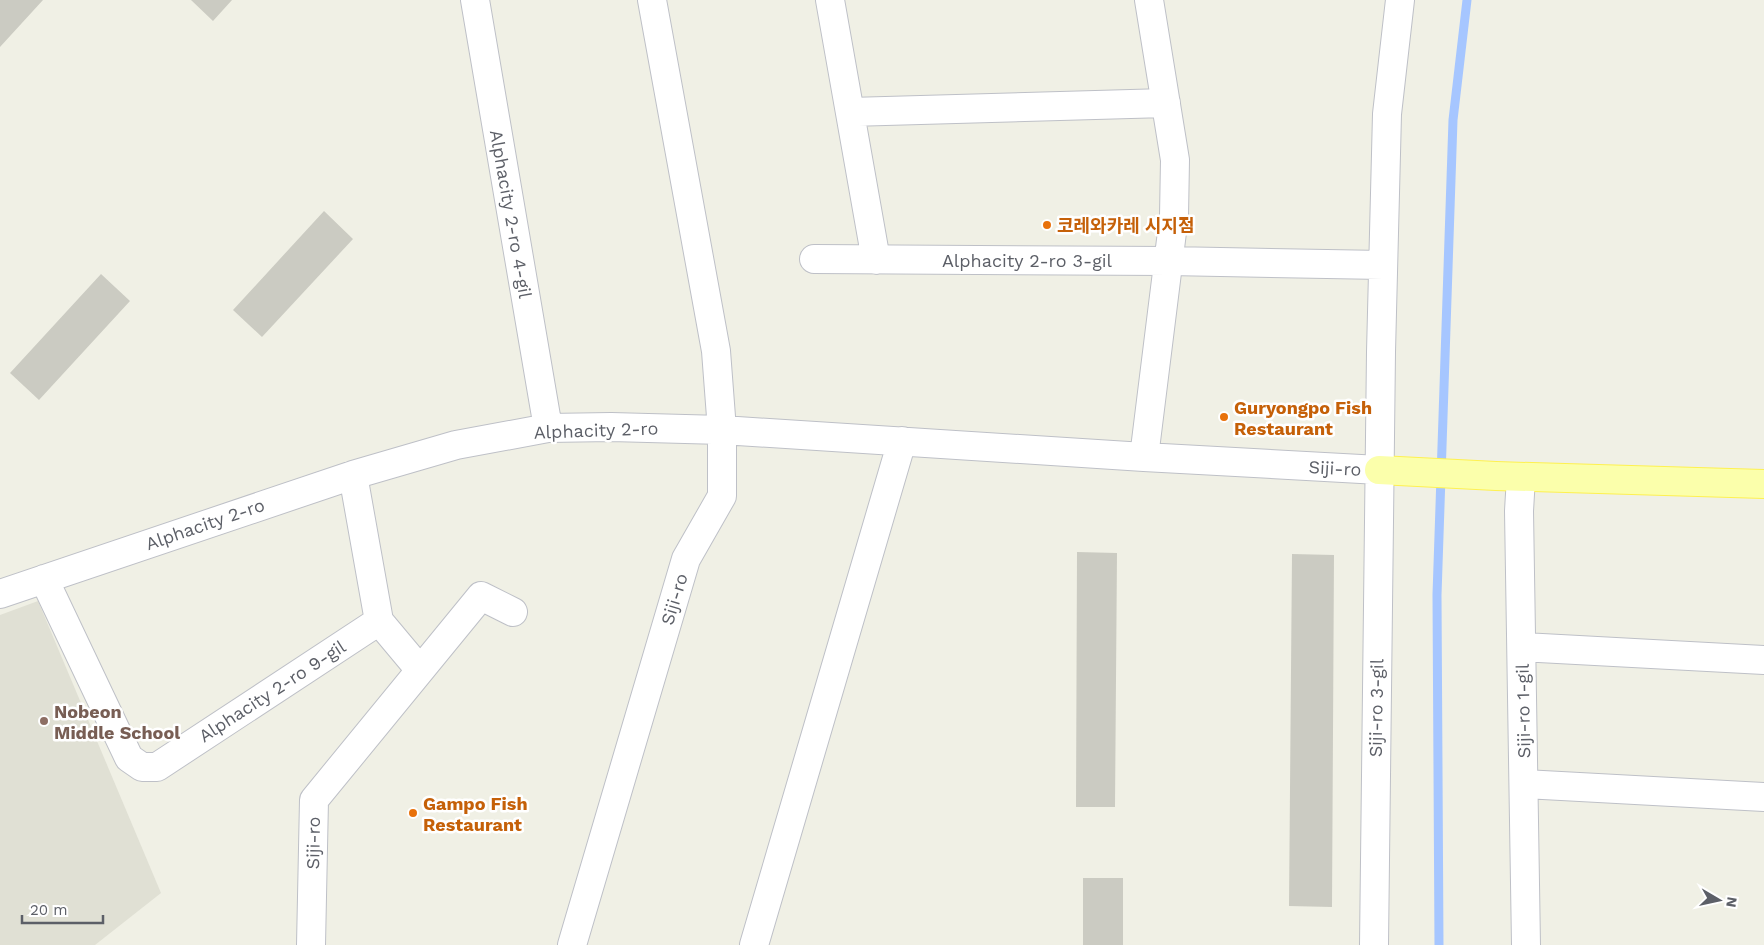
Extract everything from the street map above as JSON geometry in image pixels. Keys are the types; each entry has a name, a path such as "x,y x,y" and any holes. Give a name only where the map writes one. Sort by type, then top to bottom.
{"main road":[{"path":"1379,470 1508,477 1764,484"}],"street":[{"name":"Alphacity 2-ro 4-gil","path":"475,0 548,428"},
{"path":"652,0 716,351 722,430"},
{"path":"830,0 876,260"},
{"path":"1144,458 1174,216 1175,160 1149,0"},
{"name":"Siji-ro","path":"572,945 686,559 722,496 722,430 1144,458 1379,470 1386,114 1400,0"},
{"path":"850,112 1166,103"},
{"name":"Alphacity 2-ro 3-gil","path":"814,259 1169,261"},
{"path":"1169,261 1383,265"},
{"name":"Alphacity 2-ro","path":"0,594 353,474 456,445 548,428 611,426 722,430"},
{"path":"754,945 902,441"},
{"name":"Siji-ro 3-gil","path":"1374,945 1379,470"},
{"path":"353,474 378,621 420,670"},
{"name":"Siji-ro 1-gil","path":"1508,477 1519,511 1526,945"},
{"name":"Alphacity 2-ro 9-gil","path":"44,579 129,758 142,767 157,767 378,621"},
{"name":"Siji-ro","path":"311,945 314,800 481,596 513,612"},
{"path":"1522,647 1764,660"},
{"path":"1524,784 1764,797"}],"shaded area":[{"name":"Nobeon Middle School","path":"38,601 161,893 95,945 0,945 0,615"}],"building":[{"path":"0,0 43,0 0,47"},
{"path":"191,0 232,0 213,21"},
{"path":"324,211 353,239 262,337 233,310"},
{"path":"101,274 130,301 39,400 10,373"},
{"path":"1077,552 1117,553 1115,807 1076,807"},
{"path":"1292,554 1334,555 1332,907 1289,906"},
{"path":"1083,878 1123,878 1123,945 1083,945"}],"waterway":[{"path":"1439,945 1437,595 1453,120 1467,0"}],"place":[{"name":"코레와카레 시지점","path":"1047,225"},
{"name":"Guryongpo Fish Restaurant","path":"1224,417"},
{"name":"Nobeon Middle School","path":"44,721"},
{"name":"Gampo Fish Restaurant","path":"413,813"}]}
